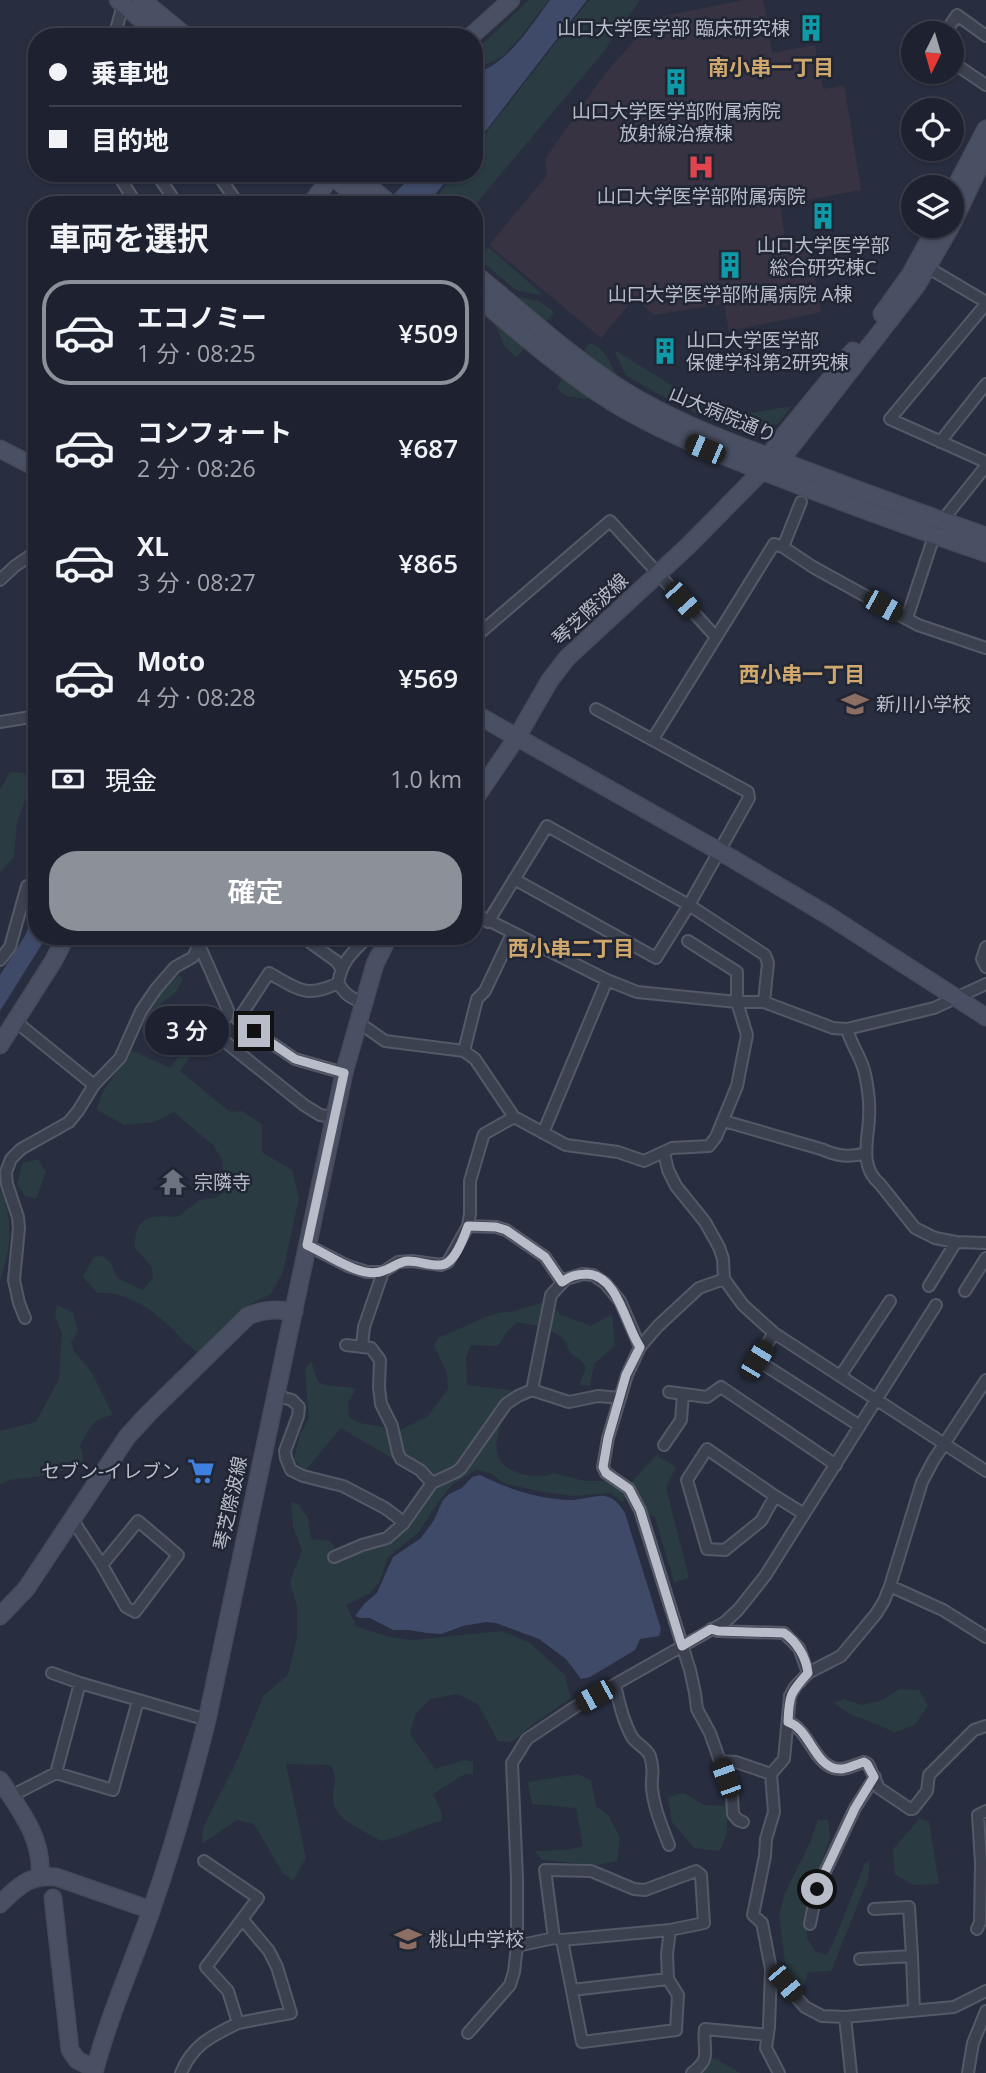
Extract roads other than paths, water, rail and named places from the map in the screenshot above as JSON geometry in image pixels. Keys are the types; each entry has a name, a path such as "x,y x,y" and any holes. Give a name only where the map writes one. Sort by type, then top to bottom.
{"street":[{"path":"142,0 176,28"},
{"path":"480,28 511,0"},
{"path":"116,28 120,2"},
{"path":"120,2 151,28"},
{"path":"953,21 957,15 986,36"},
{"path":"964,70 986,85"},
{"path":"962,175 986,129"},
{"name":"琴芝際波線","path":"964,200 986,153"},
{"path":"223,182 233,196"},
{"path":"340,182 357,196"},
{"path":"365,182 381,196"},
{"name":"琴芝際波線","path":"483,787 517,737 550,680 567,658 659,574 770,463 906,301 933,238"},
{"name":"琴芝際波線","path":"924,264 943,238"},
{"path":"907,618 939,528 986,465 890,419 986,303 924,264"},
{"name":"山大病院通り","path":"483,280 575,356 620,388 668,415 770,463 939,528 986,553"},
{"name":"山大病院通り","path":"483,302 550,359 612,402 678,437 770,463"},
{"path":"940,442 986,384"},
{"path":"0,449 28,463"},
{"path":"783,547 801,502"},
{"path":"483,630 610,521 716,637"},
{"name":"山大病院通り","path":"939,528 986,536"},
{"path":"653,739 774,544 918,625 986,648"},
{"path":"0,580 28,557"},
{"path":"514,879 656,958 749,798 748,792 596,709"},
{"path":"0,722 28,717"},
{"path":"483,718 829,916 986,1017"},
{"path":"488,922 547,826 689,905 765,955 768,963 764,1002"},
{"path":"0,960 10,947 27,886"},
{"path":"483,919 637,992 737,1002 764,1002 833,1028 847,1029 934,1008 986,984"},
{"path":"464,1051 477,999 485,991 512,934"},
{"path":"358,1022 385,1041 464,1051 475,1059 514,1117 566,1145 606,1150 644,1161 672,1149 709,1146 724,1121 737,1086 747,1035 737,1002 737,972 688,941"},
{"path":"0,1045 62,945"},
{"path":"25,1318 14,1280 19,1228 18,1217 6,1184 6,1172 11,1159 22,1149 69,1122 94,1085 120,1058 141,1011 156,989 175,967 193,957 198,945"},
{"path":"202,945 228,1010 227,1017 213,1032 304,1105 320,1115 334,1117"},
{"path":"314,945 336,961 341,968"},
{"path":"360,945 347,957 341,968 338,984 345,994 363,1002"},
{"name":"琴芝際波線","path":"94,2071 189,1792 344,1073 375,964 384,945"},
{"path":"986,947 982,959 986,967"},
{"path":"338,984 319,992 307,992 269,973 238,1020 295,1059 344,1073"},
{"path":"543,1133 607,980"},
{"path":"15,1021 94,1085"},
{"path":"847,1029 866,1074 869,1115 866,1163 873,1178 915,1228 935,1238 986,1243"},
{"path":"307,1245 348,1266 367,1272 383,1272 398,1262 442,1265 449,1262 468,1226 470,1181 484,1134 514,1117"},
{"path":"724,1121 832,1154 851,1156 866,1153"},
{"path":"664,1153 668,1171 676,1186 705,1222 719,1247 724,1279 743,1305 774,1333 986,1471"},
{"path":"468,1226 506,1230 545,1257 562,1282"},
{"path":"929,1286 956,1242"},
{"path":"965,1291 986,1258"},
{"path":"362,1346 364,1327 383,1272"},
{"path":"532,1390 551,1295 562,1282 575,1275 593,1275 599,1278 620,1301 640,1347"},
{"path":"724,1279 699,1288 658,1326 640,1347 626,1375 608,1438 603,1467 606,1473 629,1489 640,1510 682,1646 697,1709 710,1733 732,1795 733,1814 743,1822"},
{"path":"841,1376 890,1301"},
{"path":"468,2033 510,1984 517,1946 512,1763 527,1739 575,1707 725,1622 738,1610 765,1576 936,1305"},
{"path":"0,1616 26,1589 127,1437 148,1414 248,1316 275,1308 294,1312"},
{"path":"774,1333 757,1360 860,1426"},
{"path":"346,1345 371,1348 380,1360 381,1404 392,1426 398,1453 401,1460 420,1470 432,1483"},
{"path":"779,2073 766,2048 771,1969 762,1923 752,1915 766,1839 774,1812 771,1774 784,1759 790,1696 808,1673 841,1656 876,1614 890,1586 922,1482 986,1380"},
{"path":"668,1392 708,1396 721,1387 835,1465"},
{"path":"334,1557 387,1538 403,1524 432,1483 456,1472 489,1431 506,1404 532,1390 569,1402 598,1396 620,1398"},
{"path":"664,1446 681,1420 683,1394"},
{"path":"274,1395 292,1401 299,1407 285,1451 292,1470 303,1476 343,1486 385,1507 403,1524"},
{"path":"775,1496 761,1521 725,1550 707,1549 687,1480 707,1449 804,1514"},
{"path":"72,1519 126,1607 135,1612 178,1555 138,1521 102,1565"},
{"path":"890,1586 943,1610 986,1637"},
{"path":"711,1629 784,1633 799,1648 808,1673"},
{"path":"52,1673 206,1720"},
{"path":"56,1773 80,1683"},
{"path":"615,1685 633,1739 649,1753 654,1771 652,1786 658,1815 669,1846"},
{"path":"11,1796 56,1773 113,1790 138,1701"},
{"path":"788,1722 799,1729 830,1766 844,1769 864,1762 879,1788 905,1807 913,1809 927,1791 929,1775 974,1730 986,1726"},
{"path":"720,1761 736,1762 771,1774"},
{"path":"810,1924 817,1889 855,1808 874,1777"},
{"path":"0,1780 25,1816 33,1833 40,1857 40,1876"},
{"path":"977,1929 980,1923 981,1863 978,1815 986,1811"},
{"path":"204,1861 258,1898 206,1967 228,1991 238,2023"},
{"path":"517,1946 558,1939 670,1930 704,1923 701,1875 696,1871 645,1890 634,1889 591,1871 545,1870 558,1939 582,2042 676,2030 678,1994 668,1979 670,1930"},
{"path":"0,1904 21,1885 40,1876 56,1877 151,1910"},
{"path":"53,1898 70,2050 77,2060 94,2071"},
{"path":"874,1909 909,1907 914,2011"},
{"path":"181,2073 186,2061 199,2045 238,2023 291,2013 270,1951 243,1920"},
{"path":"860,1959 912,1956"},
{"path":"771,1969 805,2007 822,2016 845,2017 954,2007 986,1991"},
{"path":"572,1990 668,1979"},
{"path":"968,2073 973,2043 986,2011"},
{"path":"845,2017 851,2073"},
{"path":"692,2073 705,2062 705,2029 768,2035"}],"water":[{"path":"550,0 587,0 483,134 483,70 499,61 523,36"},
{"path":"406,182 445,182 434,196 392,196"},
{"path":"28,928 28,945 41,945 0,1011 0,975"},
{"path":"480,1475 536,1495 571,1500 604,1496 616,1502 625,1513 661,1629 659,1636 640,1639 635,1650 590,1677 581,1679 566,1659 539,1639 496,1623 463,1626 441,1634 393,1630 370,1618 355,1616 377,1593 393,1557 421,1538 434,1520 443,1500 462,1488 472,1477"}],"place":[{"name":"山口大学医学部 臨床研究棟","path":"811,28"},
{"name":"山口大学医学部附属病院 放射線治療棟","path":"676,82"},
{"name":"山口大学医学部附属病院","path":"701,167"},
{"name":"山口大学医学部 総合研究棟C","path":"823,216"},
{"name":"山口大学医学部附属病院 A棟","path":"730,265"},
{"name":"山口大学医学部 保健学科第2研究棟","path":"665,351"},
{"name":"新川小学校","path":"855,704"},
{"name":"宗隣寺","path":"173,1182"},
{"name":"セブン-イレブン","path":"201,1471"},
{"name":"桃山中学校","path":"408,1939"}],"district":[{"name":"南小串一丁目","path":"771,67"},
{"name":"西小串一丁目","path":"802,674"},
{"name":"西小串二丁目","path":"571,948"}]}
